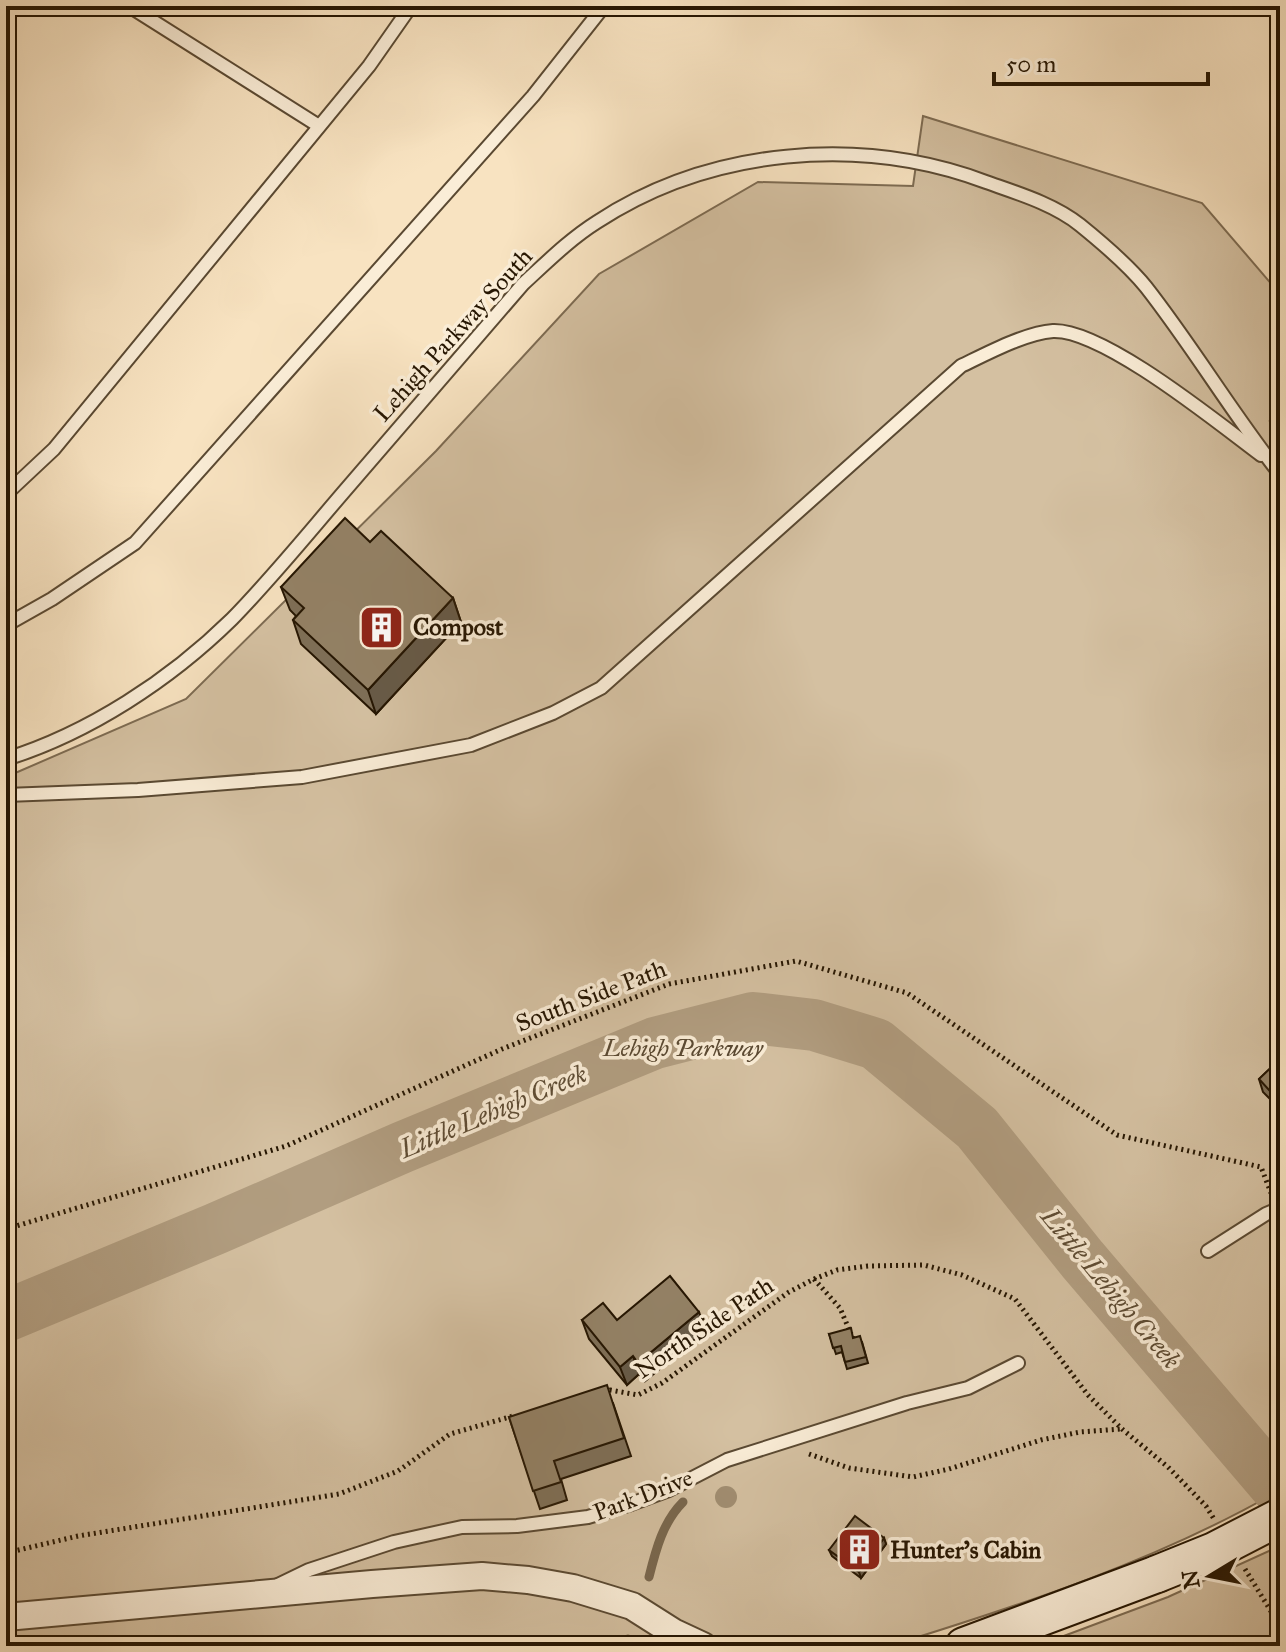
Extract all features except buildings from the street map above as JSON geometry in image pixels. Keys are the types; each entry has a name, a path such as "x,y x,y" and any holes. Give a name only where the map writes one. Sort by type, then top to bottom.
{"main road":[{"path":"964,1646 1214,1551 1280,1517"}],"street":[{"name":"Park Drive","path":"6,1617 482,1576 573,1588 632,1606 673,1632 703,1646"}],"lane":[{"path":"129,6 319,126"},
{"path":"6,494 54,449 369,66 411,6"},
{"path":"6,625 52,599 135,543 533,96 604,6"},
{"name":"Lehigh Parkway South","path":"6,759 72,732 126,702 175,668 230,621 279,569 523,284 597,221 646,194 697,173 751,161 807,155 868,156 919,163 968,175 1019,194 1077,222 1144,285 1280,474"},
{"path":"6,795 138,790 302,777 471,745 553,713 601,688 961,366 1009,343 1053,331 1086,337 1145,371 1271,462"},
{"path":"1208,1251 1279,1209"},
{"name":"Park Drive","path":"261,1593 309,1570 394,1542 462,1527 517,1526 588,1517 669,1490 727,1460 907,1403 968,1388 1018,1363"}],"path":[{"name":"South Side Path","path":"6,1229 286,1146 502,1049 669,984 796,961 907,993 1117,1135 1261,1167 1279,1209"},
{"name":"North Side Path","path":"596,1394 610,1390 638,1395 662,1383 789,1292 814,1279 837,1270 868,1266 924,1265 962,1275 1015,1299 1088,1395 1122,1429 1168,1467 1206,1506 1215,1520"},
{"path":"814,1279 840,1308 851,1334"},
{"path":"6,1553 78,1536 339,1494 398,1471 450,1434 523,1413"},
{"path":"786,1440 814,1458 849,1468 913,1477 1041,1440 1080,1432 1122,1429"},
{"path":"1239,1559 1280,1626"}],"green space":[{"name":"Lehigh Parkway","path":"923,116 1202,203 1280,294 1280,1490 1187,1538 1089,1579 889,1646 6,1646 6,777 186,699 436,451 599,274 758,182 913,186"},
{"path":"1280,1546 1280,1646 1037,1646 1168,1597"}],"waterway":[{"name":"Little Lehigh Creek","path":"6,1316 655,1043 753,1018 814,1025 876,1044 977,1128 1082,1259 1280,1491"},
{"path":"649,1577 665,1527 683,1502"},
{"path":"626,1646 628,1639"}],"place":[{"name":"Compost","path":"382,627"},
{"name":"Hunter's Cabin","path":"859,1550"}]}
